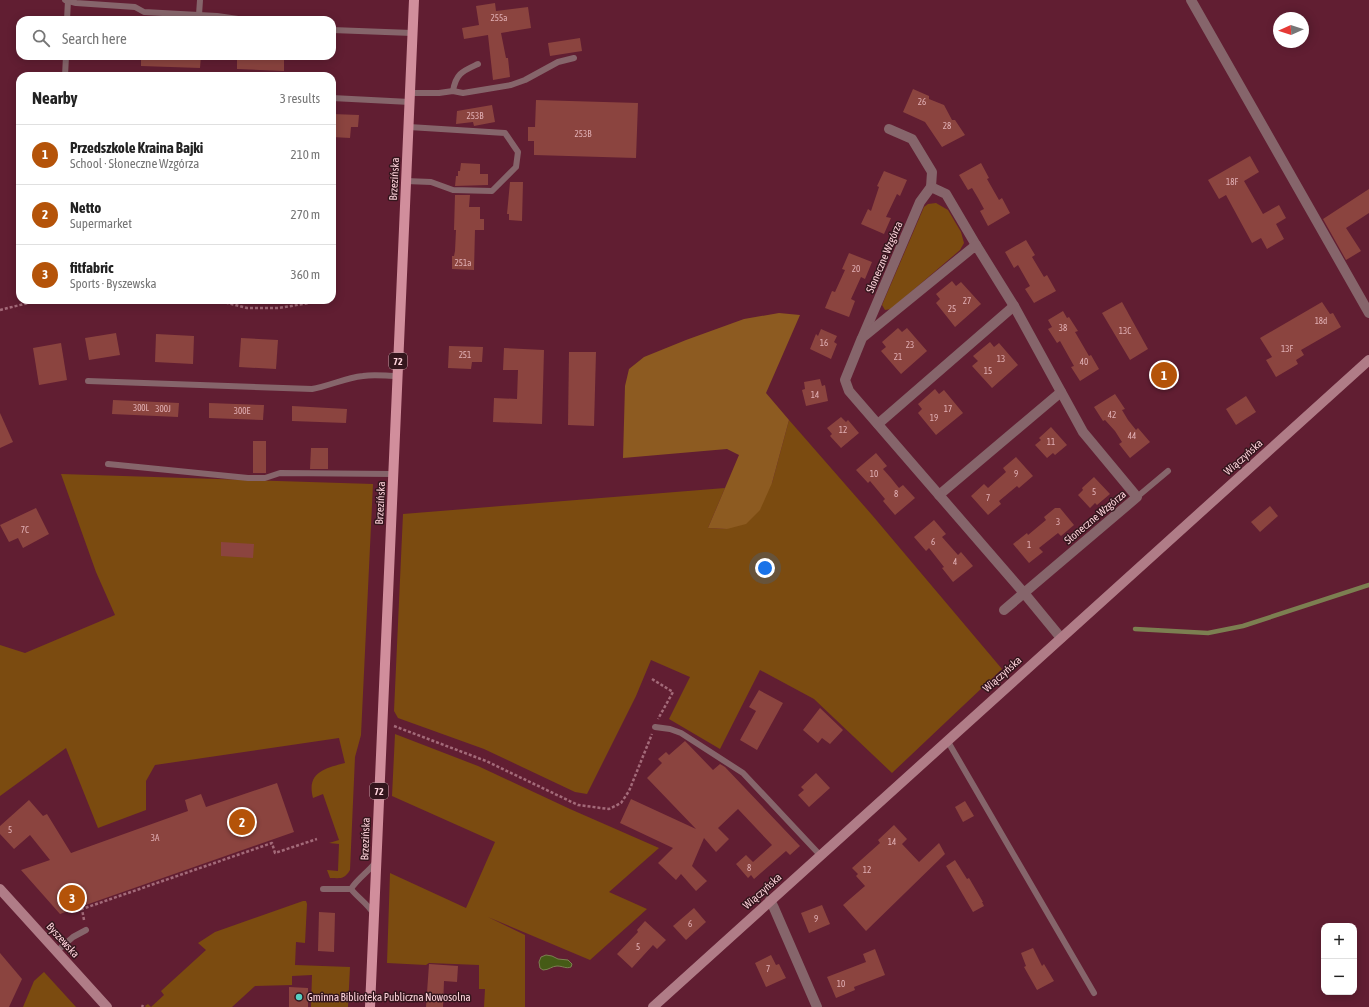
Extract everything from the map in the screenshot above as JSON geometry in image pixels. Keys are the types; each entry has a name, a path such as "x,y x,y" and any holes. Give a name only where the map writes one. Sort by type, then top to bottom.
{"main road":[{"name":"Brzezińska","path":"370,1007 414,0"}],"street":[{"path":"1190,0 1369,313"},
{"path":"889,129 912,139 932,172 931,187"},
{"name":"Słoneczne Wzgórza","path":"1024,593 1137,498 1083,432 1014,306 946,194 931,187 920,202 845,380 849,391 1024,593 1061,638"},
{"name":"Słoneczne Wzgórza","path":"862,338 976,245"},
{"path":"878,424 1014,306"},
{"name":"Wiączyńska","path":"653,1007 1369,360"},
{"path":"939,496 1061,392"},
{"path":"1004,610 1024,593"},
{"name":"Byszewska","path":"0,889 107,1007"},
{"path":"770,900 817,1007"}],"lane":[{"path":"67,16 67,0 76,4 135,7 144,12 208,16"},
{"path":"135,7 136,0"},
{"path":"199,15 200,0"},
{"path":"336,30 412,33"},
{"path":"336,98 410,97 453,91 463,94 511,85 525,80 558,62 574,58"},
{"path":"65,72 66,60"},
{"path":"453,91 455,79 462,72 478,64"},
{"path":"406,180 431,182 453,190 492,192 516,167 518,152 505,133 409,127"},
{"path":"88,381 312,389 328,386 348,378 364,376 397,376"},
{"path":"108,464 248,478 265,478 280,473 393,474"},
{"path":"1137,498 1168,471"},
{"path":"655,727 670,729 681,733 743,773 820,855"},
{"path":"947,740 1094,993"},
{"path":"351,889 355,882 370,870 376,861"},
{"path":"323,889 351,889"},
{"path":"351,889 356,896 369,906 374,914"},
{"path":"57,951 74,937 86,930"}],"path":[{"path":"0,310 24,304"},
{"path":"232,304 247,308 279,308 303,304"},
{"path":"382,722 486,761 578,805 609,810 621,803 629,792 655,727 673,692 652,679"},
{"path":"78,922 85,920 82,909 272,843 275,853 317,839"}],"shaded area":[{"path":"936,203 948,210 961,232 964,243 960,250 891,309 885,310 882,305 924,207 928,204"},
{"path":"779,313 800,315 766,393 789,420 772,483 760,510 746,524 727,529 708,528 739,455 727,449 623,458 625,386 629,369 644,357 686,340 744,319"},
{"path":"789,420 872,515 1002,669 892,773 814,699 760,670 720,749 669,719 690,677 651,660 636,696 587,794 575,792 484,749 398,718 394,711 403,514 725,488 708,528 727,529 772,483"},
{"path":"61,474 373,484 361,735 355,757 350,870 344,877 330,878 327,870 338,871 339,844 329,843 339,840 323,794 313,798 312,789 312,782 319,773 325,769 345,763 339,738 155,765 146,781 146,810 98,828 66,748 0,796 0,645 25,653 115,615 96,572"},
{"path":"395,734 478,766 570,809 659,848 609,892 647,909 590,960 488,917 525,935 525,1007 484,1007 485,989 479,989 479,965 387,963 390,873 466,908 495,842 392,796"},
{"path":"303,901 306,901 307,904 305,943 296,942 295,965 350,967 348,1007 311,1007 312,975 292,976 292,985 255,986 232,1007 151,1007 164,995 161,991 206,950 198,943 215,932"},
{"path":"546,955 558,959 568,960 572,964 571,967 555,966 543,970 540,968 539,962 541,957"},
{"path":"44,972 76,1007 23,1007 34,981"}],"building":[{"path":"495,3 496,11 528,7 531,28 501,33 506,58 508,58 510,77 493,80 488,35 464,39 462,28 479,25 476,6"},
{"path":"580,38 582,51 550,56 548,43"},
{"path":"141,60 201,60 200,68 141,66"},
{"path":"237,60 284,60 284,71 237,69"},
{"path":"913,89 929,96 929,99 944,105 952,120 955,120 965,135 942,147 925,122 903,112"},
{"path":"536,100 638,103 636,158 534,155 534,141 528,141 528,127 535,127"},
{"path":"492,105 495,122 474,126 473,122 456,124 457,111"},
{"path":"336,114 359,115 358,127 351,127 350,138 336,137"},
{"path":"1250,156 1259,172 1244,181 1263,214 1279,205 1286,218 1276,224 1284,239 1267,249 1261,238 1252,243 1226,195 1219,199 1208,180"},
{"path":"461,163 480,164 480,174 488,174 488,185 455,186 456,176 458,176 458,171 460,171"},
{"path":"981,163 989,178 987,179 999,200 1002,198 1010,213 988,226 980,211 984,209 978,198 972,188 968,190 959,175"},
{"path":"884,171 907,180 900,196 897,194 886,217 891,218 884,234 861,224 868,209 871,211 879,187 877,186"},
{"path":"510,182 523,182 522,221 509,220 509,214 507,214"},
{"path":"1369,189 1369,213 1346,228 1361,251 1346,260 1323,219"},
{"path":"455,195 470,195 469,207 480,207 480,219 484,219 484,230 475,230 474,270 452,269 452,256 454,256 455,251 456,230 454,230"},
{"path":"1026,240 1035,255 1032,257 1044,277 1047,275 1056,291 1034,303 1025,289 1030,286 1018,265 1014,268 1005,252"},
{"path":"849,253 872,262 865,279 861,277 851,299 855,301 849,317 825,308 832,291 835,292 845,270 842,269"},
{"path":"952,281 956,286 961,282 981,304 955,327 936,303 940,299 936,294"},
{"path":"1122,302 1148,349 1130,360 1102,313"},
{"path":"1322,302 1330,314 1333,313 1341,327 1301,350 1304,355 1296,360 1298,364 1276,377 1266,360 1272,357 1260,338"},
{"path":"1063,311 1078,331 1075,332 1089,356 1091,355 1099,369 1080,381 1071,367 1074,366 1060,341 1057,343 1048,329 1052,327 1048,320"},
{"path":"898,328 902,332 907,328 927,351 901,374 881,351 886,347 882,342"},
{"path":"821,329 837,336 834,342 837,344 831,359 810,349 816,334 818,336"},
{"path":"116,333 120,355 89,360 85,338"},
{"path":"156,334 194,336 193,364 155,362"},
{"path":"241,338 278,340 276,369 239,367"},
{"path":"990,342 994,347 999,343 1018,365 992,388 972,366 978,361 973,356"},
{"path":"61,343 67,380 39,385 33,348"},
{"path":"449,346 483,347 482,362 472,362 471,369 448,368"},
{"path":"504,348 544,350 542,424 493,422 494,398 517,399 518,370 503,370"},
{"path":"569,352 596,352 594,426 568,425"},
{"path":"820,379 822,386 825,385 828,401 806,406 802,390 805,389 804,382"},
{"path":"935,389 939,394 944,390 963,413 936,435 918,413 922,409 918,404"},
{"path":"1115,394 1125,409 1122,410 1128,420 1136,430 1138,428 1150,442 1130,458 1119,444 1122,442 1115,431 1105,420 1103,421 1094,407"},
{"path":"1246,396 1256,412 1236,425 1226,409"},
{"path":"113,400 179,403 178,417 112,414"},
{"path":"209,403 264,405 263,420 209,418"},
{"path":"292,406 347,409 346,423 292,421"},
{"path":"0,413 13,442 0,448"},
{"path":"841,417 846,422 848,420 859,433 841,448 830,436 832,434 827,428"},
{"path":"1051,427 1067,445 1055,455 1053,453 1047,458 1035,445 1041,440 1039,438"},
{"path":"253,441 266,441 266,473 253,473"},
{"path":"311,448 328,448 328,469 310,469"},
{"path":"876,453 887,466 883,469 899,488 903,485 915,498 895,515 883,501 885,499 870,481 868,483 856,470"},
{"path":"1016,457 1033,476 1019,488 1017,486 999,501 1001,504 988,515 971,496 984,484 988,488 1006,472 1003,468"},
{"path":"1094,477 1110,494 1097,505 1095,503 1090,508 1078,495 1083,490 1082,488"},
{"path":"1270,506 1278,516 1260,532 1251,522"},
{"path":"36,508 49,534 23,548 18,538 9,542 0,525"},
{"path":"1055,508 1060,508 1074,525 1061,536 1058,533 1039,548 1043,552 1029,563 1013,544 1027,533 1028,535 1046,520 1044,517"},
{"path":"934,520 946,534 942,537 958,555 961,552 973,566 953,582 942,568 944,567 929,548 926,551 914,537"},
{"path":"221,542 254,544 253,558 221,556"},
{"path":"759,690 783,703 757,750 740,740 756,711 749,707"},
{"path":"820,708 843,730 830,744 822,738 818,743 803,730"},
{"path":"685,741 713,770 720,764 725,767 800,846 790,855 786,851 754,879 751,875 748,878 736,864 746,855 753,862 772,845 738,809 718,828 729,839 716,852 704,838 692,866 707,881 696,891 681,874 676,880 658,863 673,848 620,823 631,799 696,829 647,778 662,763 658,759 666,752 669,755"},
{"path":"816,773 830,788 809,807 798,795 804,790 801,787"},
{"path":"277,783 294,832 60,914 21,870 50,860 30,835 14,849 0,834 0,826 29,800 43,816 47,814 71,853 188,811 185,800 201,794 206,807"},
{"path":"965,801 974,816 963,822 955,807"},
{"path":"894,825 907,839 902,844 919,862 939,843 945,854 866,931 843,905 865,886 856,876 858,874 852,868 880,843 878,840"},
{"path":"955,860 967,879 969,878 983,902 984,906 973,912 946,866"},
{"path":"822,905 830,924 809,933 801,913"},
{"path":"694,908 706,922 686,940 673,926"},
{"path":"319,912 335,913 334,952 318,951"},
{"path":"645,921 666,940 657,949 653,945 632,968 617,954 638,932 637,930"},
{"path":"1033,948 1042,966 1044,964 1054,981 1037,990 1024,967 1026,966 1021,953"},
{"path":"875,949 885,975 854,987 855,990 836,998 827,977 866,962 863,954"},
{"path":"0,953 22,979 9,1007 0,1007"},
{"path":"771,955 776,965 779,964 786,978 766,987 755,963"},
{"path":"429,964 458,966 457,982 444,981 443,1007 426,1007"},
{"name":"Gminna Biblioteka Publiczna Nowosolna","path":"289,987 308,988 308,1007 289,1007"}],"waterway":[{"path":"1135,629 1208,633 1243,626 1369,585"}],"place":[{"name":"Przedszkole Kraina Bajki","path":"1164,375"},
{"name":"Netto","path":"242,822"},
{"name":"fitfabric","path":"72,898"},
{"name":"Gminna Biblioteka Publiczna Nowosolna","path":"299,997"}]}
